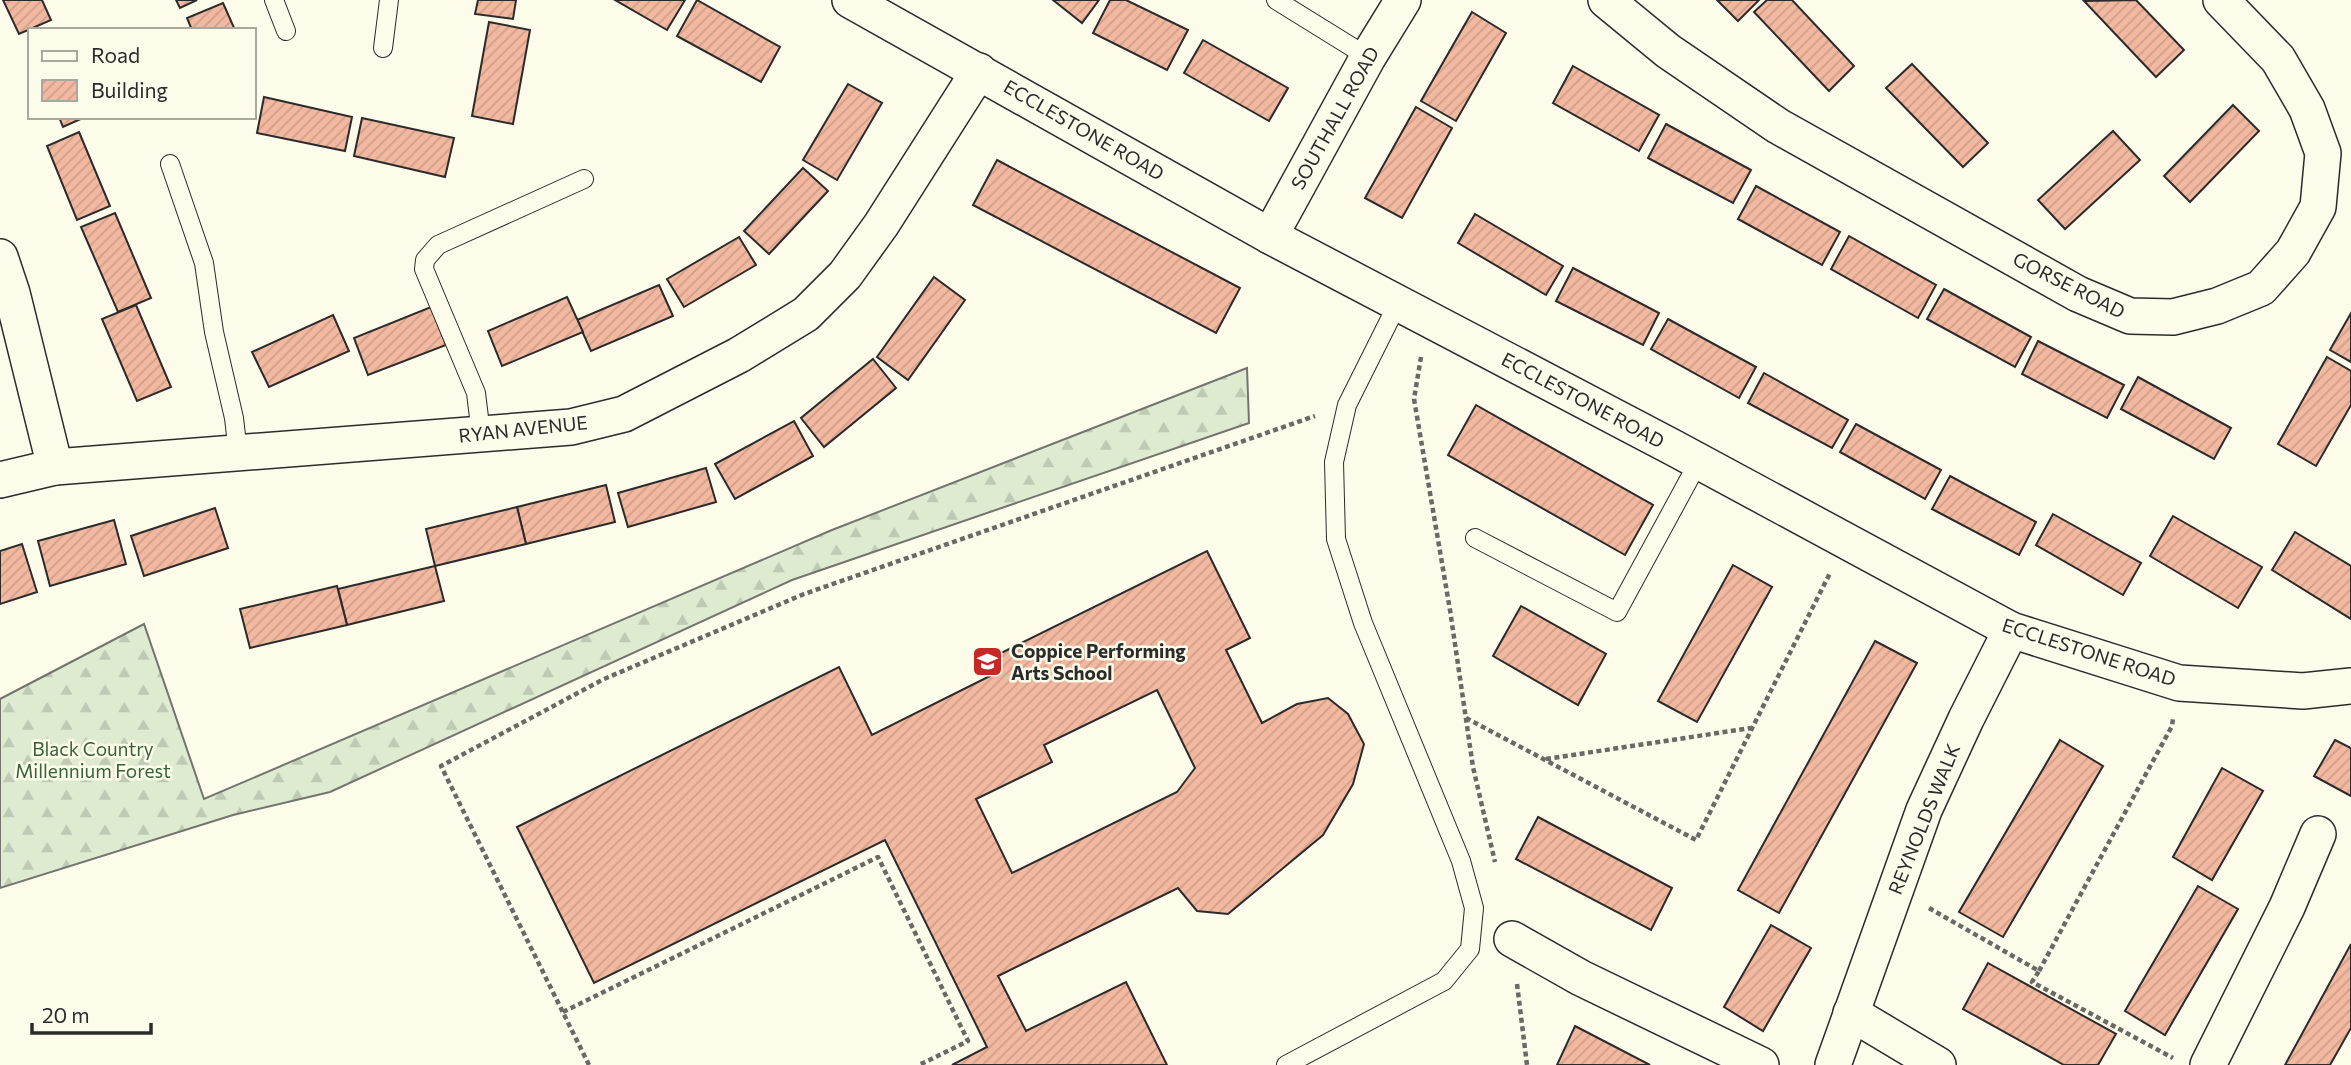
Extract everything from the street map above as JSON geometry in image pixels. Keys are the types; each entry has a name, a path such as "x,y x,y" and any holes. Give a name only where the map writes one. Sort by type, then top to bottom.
{"street":[{"name":"ECCLESTONE ROAD","path":"850,0 1269,236 1699,461 2011,630 2179,683 2303,691 2351,685"},
{"name":"SOUTHALL ROAD","path":"1269,236 1368,57 1403,0"},
{"name":"GORSE ROAD","path":"1606,0 1668,51 1790,132 2078,293 2130,316 2173,317 2217,306 2261,288 2293,252 2318,207 2323,153 2306,109 2278,59 2221,0"},
{"name":"RYAN AVENUE","path":"0,480 55,467 570,427 624,414 739,355 806,314 845,275 874,235 979,71"},
{"path":"0,257 12,293 55,467"},
{"name":"REYNOLDS WALK","path":"1833,1065 1924,810 2011,630"},
{"path":"2191,1062 2287,907 2318,834"},
{"path":"1512,939 1581,978 1761,1065"},
{"path":"1851,1013 1938,1065"}],"lane":[{"path":"274,0 286,31"},
{"path":"383,48 389,0"},
{"path":"1276,0 1368,57"},
{"path":"170,164 204,263 214,332 234,418 237,453"},
{"path":"481,434 476,393 424,269 425,260 438,245 584,179"},
{"path":"1286,1065 1444,981 1470,949 1474,908 1461,861 1363,623 1336,539 1334,462 1347,405 1398,303"},
{"path":"1475,538 1618,612 1699,461"}],"path":[{"path":"1429,319 1414,399 1450,610 1473,767 1497,873"},
{"path":"589,1065 441,766 604,679 804,594 1347,405"},
{"path":"1466,718 1696,841 1846,540"},
{"path":"2179,683 2172,726 2032,982 2191,1062"},
{"path":"1545,760 1752,728"},
{"path":"563,1012 878,857 968,1041 919,1065"},
{"path":"1894,888 2039,971"},
{"path":"1512,939 1527,1065"}],"green space":[{"name":"Black Country Millennium Forest","path":"1247,368 1249,423 792,580 330,792 233,815 0,888 0,699 144,624 204,799 832,530"}],"building":[{"path":"3,0 42,0 51,20 19,34"},
{"path":"176,0 197,0 180,8"},
{"path":"478,0 516,0 513,19 475,14"},
{"path":"615,0 685,0 667,30"},
{"path":"697,0 780,47 761,82 677,36"},
{"path":"1053,0 1099,0 1082,23"},
{"path":"1110,0 1126,0 1188,30 1167,70 1093,33"},
{"path":"1717,0 1759,0 1738,21"},
{"path":"1767,0 1792,0 1854,66 1829,91 1754,12"},
{"path":"2136,0 2184,50 2156,77 2084,1"},
{"path":"223,3 234,28 191,28 187,18"},
{"path":"1472,12 1506,33 1456,121 1421,101"},
{"path":"489,22 530,30 513,124 472,116"},
{"path":"1203,40 1288,88 1269,121 1184,73"},
{"path":"1912,64 1988,143 1963,167 1886,88"},
{"path":"1573,66 1659,115 1639,151 1553,103"},
{"path":"848,84 882,103 837,180 803,160"},
{"path":"264,97 352,117 345,151 257,133"},
{"path":"2233,105 2259,131 2190,202 2164,176"},
{"path":"1416,107 1452,128 1402,218 1365,198"},
{"path":"362,118 454,138 445,177 354,156"},
{"path":"60,119 81,119 63,127"},
{"path":"1666,124 1751,170 1733,203 1648,158"},
{"path":"2113,131 2140,160 2065,229 2038,200"},
{"path":"79,132 110,206 77,220 47,146"},
{"path":"997,160 1240,288 1216,333 973,205"},
{"path":"803,168 828,191 769,254 744,231"},
{"path":"1756,186 1840,232 1822,265 1738,219"},
{"path":"115,213 151,298 118,312 81,227"},
{"path":"1475,214 1563,266 1546,295 1458,243"},
{"path":"1849,236 1936,285 1918,318 1831,269"},
{"path":"739,237 756,265 684,307 667,279"},
{"path":"1573,268 1659,313 1643,345 1556,301"},
{"path":"934,277 965,300 908,380 877,357"},
{"path":"659,285 673,316 591,351 577,320"},
{"path":"1944,289 2031,337 2015,367 1927,319"},
{"path":"567,297 583,332 502,366 488,331"},
{"path":"136,305 171,387 137,401 102,319"},
{"path":"431,307 446,345 368,375 354,338"},
{"path":"2351,313 2351,362 2330,350"},
{"path":"333,315 349,351 269,387 252,352"},
{"path":"1668,319 1756,367 1739,398 1651,349"},
{"path":"2038,341 2124,385 2107,418 2022,374"},
{"path":"2327,357 2351,371 2351,405 2316,466 2278,444"},
{"path":"873,359 896,388 824,447 801,418"},
{"path":"1764,373 1848,420 1832,448 1748,403"},
{"path":"2138,377 2231,428 2214,459 2121,409"},
{"path":"1476,405 1653,505 1625,555 1448,455"},
{"path":"794,421 813,456 735,499 715,464"},
{"path":"1856,424 1941,470 1925,499 1840,452"},
{"path":"706,468 716,502 628,527 618,493"},
{"path":"1950,476 2036,522 2019,555 1932,509"},
{"path":"606,485 615,522 526,544 517,507"},
{"path":"517,507 526,544 435,566 426,529"},
{"path":"215,508 228,548 144,576 131,536"},
{"path":"2053,514 2141,563 2123,595 2036,545"},
{"path":"2173,516 2262,567 2238,608 2150,556"},
{"path":"114,520 126,564 50,586 38,541"},
{"path":"2295,532 2351,566 2351,619 2272,570"},
{"path":"22,544 37,592 0,604 0,551"},
{"path":"1207,551 1250,638 1226,650 1262,723 1297,704 1328,698 1348,714 1364,744 1353,784 1323,835 1228,914 1197,911 1178,888 998,976 1026,1031 1126,982 1167,1065 952,1065 987,1047 885,840 594,983 517,827 839,667 872,735 990,676 983,662","holes":["1157,690 1195,768 1177,792 1012,873 976,799 1052,762 1044,745"]},
{"path":"1733,565 1772,587 1697,722 1658,701"},
{"path":"435,566 444,601 347,625 338,589"},
{"path":"337,586 347,625 250,648 240,609"},
{"path":"1521,606 1606,654 1578,705 1493,656"},
{"path":"1875,641 1917,663 1779,913 1738,890"},
{"path":"2060,740 2103,766 2003,937 1959,912"},
{"path":"2335,740 2351,748 2351,796 2314,776"},
{"path":"2222,768 2263,791 2212,880 2173,857"},
{"path":"1538,817 1672,888 1651,930 1516,859"},
{"path":"2198,886 2238,909 2165,1035 2125,1011"},
{"path":"1771,925 1811,948 1763,1031 1724,1007"},
{"path":"2351,944 2351,1028 2330,1065 2285,1065"},
{"path":"1988,963 2116,1034 2098,1065 2064,1065 1963,1009"},
{"path":"1575,1026 1650,1065 1557,1065"}],"place":[{"name":"Coppice Performing Arts School","path":"988,662"}]}
